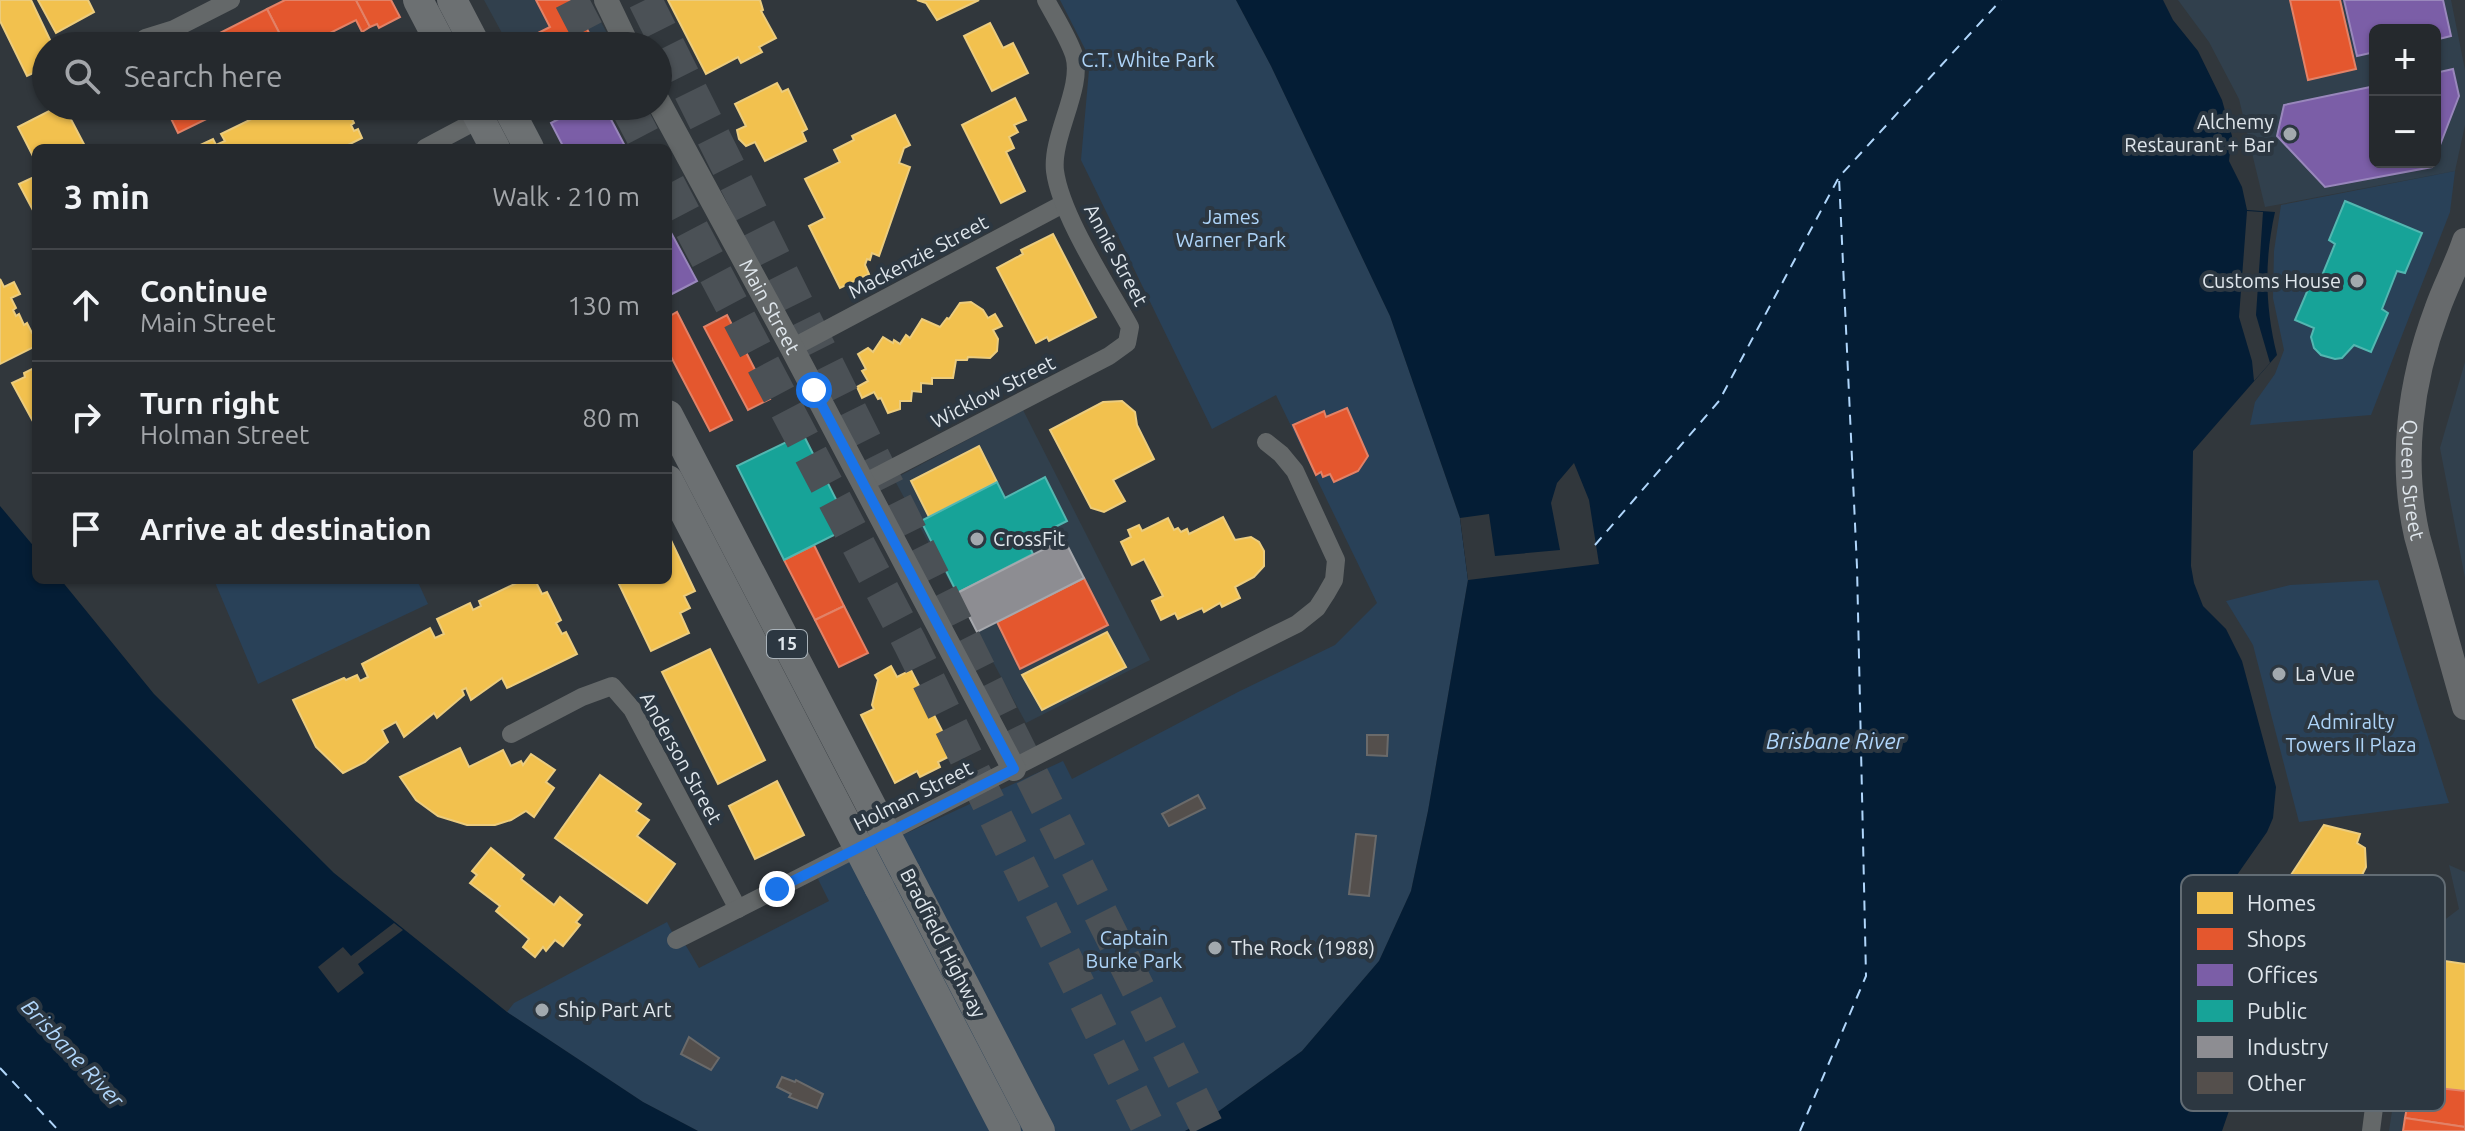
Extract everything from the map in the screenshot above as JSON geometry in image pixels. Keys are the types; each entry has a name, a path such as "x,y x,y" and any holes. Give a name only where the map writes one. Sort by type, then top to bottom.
{"highway":[{"path":"418,0 435,32"},
{"path":"452,0 469,32"},
{"path":"480,120 493,144"},
{"path":"514,120 527,144"},
{"name":"Bradfield Highway","path":"672,423 1040,1131"},
{"name":"Bradfield Highway","path":"672,488 1006,1131"}],"main road":[{"name":"Queen Street","path":"2463,249 2437,308 2420,363 2408,461 2411,510 2417,536 2465,707"}],"street":[{"path":"164,32 231,0"},
{"path":"606,0 619,32"},
{"name":"Annie Street","path":"1046,0 1075,57 1073,85 1055,154 1055,170 1063,204 1130,327"},
{"path":"433,144 479,120"},
{"name":"Main Street","path":"668,120 1014,769"},
{"name":"Mackenzie Street","path":"792,348 1063,204"},
{"name":"Wicklow Street","path":"862,484 1109,356 1127,343 1130,327"},
{"name":"Holman Street","path":"676,940 1297,624 1317,608 1334,580 1336,560 1295,471 1266,442"},
{"name":"Anderson Street","path":"511,734 582,697 612,686 632,709 738,909"},
{"path":"2371,1131 2374,1111"}],"shaded area":[{"path":"484,0 589,0 606,32 501,32"},
{"path":"2178,0 2451,0 2465,70 2465,125 2455,171 2265,207 2239,99 2209,42"},
{"path":"2465,362 2465,578 2440,448"},
{"path":"1023,410 1150,660 1026,723 894,479"},
{"path":"2449,865 2465,872 2465,1131 2389,1131 2392,1111 2445,1111 2445,920 2459,909"}],"green space":[{"name":"Captain Burke Park","path":"1060,0 1236,0 1271,66 1390,316 1460,518 1468,580 1411,891 1379,961 1302,1051 1208,1119 1185,1131 698,1131 643,1102 507,1012 514,1003 667,922 676,940 685,944 699,968 829,901 816,875 1063,761 1072,779 1335,645 1377,603 1276,395 1212,429 1081,160 1089,70 1085,49","holes":["1347,408 1368,456 1358,471 1334,481 1330,474 1323,477 1321,472 1315,474 1294,425 1323,411 1326,417"]},
{"path":"2455,171 2450,212 2371,415 2250,425 2255,402 2275,374 2284,350 2273,298 2274,251 2281,205"},
{"name":"Admiralty Towers II Plaza","path":"2378,580 2449,803 2299,822 2253,645 2226,601 2290,585"},
{"path":"216,584 419,584 428,604 258,684"}],"water":[{"name":"Brisbane River","path":"1236,0 2163,0 2173,20 2198,51 2222,100 2232,136 2229,161 2242,187 2247,210 2275,212 2267,284 2277,355 2193,451 2191,566 2194,583 2203,606 2226,629 2242,661 2276,787 2273,818 2267,832 2237,875 2181,875 2181,1111 2229,1111 2222,1131 1185,1131 1208,1119 1302,1051 1379,961 1411,891 1468,580 1460,518 1390,316 1271,66"},
{"name":"Brisbane River","path":"0,506 32,544 32,584 64,584 154,694 334,873 507,1012 643,1102 698,1131 0,1131"}],"pier":[{"path":"2247,211 2263,212 2256,315 2270,363 2254,381 2252,361 2239,317"},
{"path":"1574,463 1589,500 1599,564 1468,580 1460,518 1489,514 1495,556 1560,550 1551,503 1557,483"},
{"path":"394,923 403,930 358,964 364,973 338,993 318,967 343,947 351,956"}],"building: Homes":[{"path":"0,0 31,0 46,32 32,32 32,74 27,76 0,21"},
{"path":"38,0 88,0 94,12 55,32"},
{"path":"668,0 760,0 761,11 776,38 759,47 762,52 741,63 738,57 706,74"},
{"path":"917,0 979,0 937,20 926,3"},
{"path":"990,23 1003,48 1013,43 1028,73 992,91 964,36"},
{"path":"777,83 782,92 788,89 807,129 802,132 806,141 765,161 755,142 746,146 739,139 737,130 746,126 735,104"},
{"path":"1015,98 1026,120 1014,125 1018,132 1009,137 1014,148 1006,152 1025,191 1001,203 962,125"},
{"path":"895,115 910,145 904,148 899,163 910,167 879,256 872,253 870,260 867,259 865,265 869,274 840,288 809,226 825,218 805,179 840,162 834,150 854,140 852,136"},
{"path":"32,120 71,120 84,144 32,144 32,154 18,127"},
{"path":"250,120 352,120 354,131 358,129 362,138 350,144 218,144 225,141 221,134"},
{"path":"32,178 32,208 19,184"},
{"path":"1053,234 1096,317 1049,341 1047,337 1036,343 997,268 1023,254 1021,250"},
{"path":"0,279 4,287 14,282 20,294 11,298 16,308 13,310 16,316 19,314 24,325 27,323 32,333 32,348 0,364"},
{"path":"971,302 988,318 995,314 1002,326 993,330 998,339 997,351 990,358 956,360 953,378 932,378 932,384 921,383 921,392 912,391 911,401 900,401 900,409 888,413 881,398 878,399 874,392 862,398 857,387 868,381 858,354 868,348 873,352 883,337 900,344 906,335 910,338 922,319 940,327 960,303"},
{"path":"32,369 32,420 12,383 25,377 24,373"},
{"path":"1122,401 1135,412 1137,425 1154,459 1113,480 1125,501 1104,512 1091,508 1050,430 1103,402"},
{"path":"979,446 997,482 929,517 911,481"},
{"path":"1223,517 1235,540 1251,537 1259,542 1264,551 1264,566 1254,577 1235,587 1240,598 1222,607 1220,603 1204,612 1202,608 1178,619 1175,613 1161,620 1152,601 1163,596 1144,559 1132,565 1121,542 1131,537 1128,530 1139,525 1142,531 1168,518 1174,530 1178,528 1181,532 1187,529 1189,534"},
{"path":"672,542 695,591 684,596 690,608 680,613 689,633 651,651 619,584 672,584"},
{"path":"515,584 537,584 542,594 547,592 561,620 556,623 562,634 566,632 577,654 507,688 502,678 471,700 466,688 462,690 464,695 437,718 434,713 404,737 396,722 382,730 388,742 365,762 343,773 316,747 293,700 344,678 357,675 360,681 368,677 362,664 430,628 435,638 444,634 437,619 470,603 473,610 481,606 479,601"},
{"path":"1107,632 1126,667 1042,710 1022,675"},
{"path":"710,649 765,760 718,784 662,672"},
{"path":"891,666 897,677 911,670 954,754 938,762 940,767 920,777 917,771 895,783 861,715 874,709 872,705 878,680 875,675"},
{"path":"460,748 469,767 503,750 511,766 521,761 523,765 531,754 555,770 546,782 554,788 534,817 526,811 495,825 467,825 438,816 416,800 400,777"},
{"path":"600,775 641,804 636,811 649,820 637,836 675,864 647,903 555,838"},
{"path":"777,781 804,835 755,859 729,806"},
{"path":"2324,825 2360,834 2357,843 2365,848 2366,867 2362,875 2291,875"},
{"path":"491,848 524,875 521,879 554,905 560,897 582,915 576,922 580,925 563,946 555,940 546,951 543,947 535,957 523,947 529,939 496,911 500,906 470,883 477,875 472,871"},
{"path":"2445,961 2465,964 2465,1091 2445,1089"}],"building: Shops":[{"path":"285,0 356,0 370,27 362,32 356,20 332,32 279,32 267,9"},
{"path":"356,0 391,0 400,17 379,28 377,24 370,27"},
{"path":"536,0 572,0 588,32 540,32 550,27"},
{"path":"2290,0 2340,0 2356,69 2308,80"},
{"path":"267,9 279,32 222,32"},
{"path":"172,120 204,120 178,133"},
{"path":"677,312 732,420 710,431 672,359 672,315"},
{"path":"727,315 770,399 748,410 704,327"},
{"path":"1347,408 1368,456 1358,471 1334,482 1330,474 1323,477 1321,472 1316,475 1293,425 1324,411 1326,417"},
{"path":"814,545 844,606 815,620 784,560"},
{"path":"1084,578 1108,625 1020,669 997,622"},
{"path":"844,606 868,653 839,667 815,620"},
{"path":"2445,1089 2465,1091 2465,1127 2405,1118 2406,1111 2445,1111"},
{"path":"2405,1118 2465,1127 2465,1131 2403,1131"}],"building: Offices":[{"path":"2344,0 2443,0 2451,36 2441,38 2441,24 2369,24 2369,53 2357,56"},
{"path":"2453,69 2459,96 2441,142 2441,96 2441,72"},
{"path":"2369,87 2369,168 2427,168 2325,187 2277,136 2284,105"},
{"path":"557,120 611,120 624,144 562,144 551,123"},
{"path":"672,234 697,281 672,294"}],"building: Public":[{"name":"Customs House","path":"2345,201 2422,233 2405,273 2397,271 2382,309 2388,313 2371,352 2354,345 2342,358 2335,359 2321,355 2314,348 2311,337 2314,328 2295,320 2312,280 2319,283 2335,244 2329,240"},
{"path":"803,434 850,527 784,560 737,466"},
{"path":"1045,477 1067,521 1027,541 1033,554 957,593 921,521 997,482 1005,498"}],"building: Industry":[{"path":"1064,539 1084,578 977,632 957,593"}],"building: Other":[{"path":"1367,735 1388,735 1387,756 1367,755"},
{"path":"1198,795 1205,808 1169,826 1162,814"},
{"path":"1356,834 1376,836 1369,896 1349,894"},
{"path":"689,1037 719,1058 711,1070 681,1054"},
{"path":"782,1077 796,1080 823,1094 817,1108 789,1097 791,1094 777,1087"}],"ferry route":[{"path":"1595,545 1719,401 1839,177 2001,0"},
{"path":"1800,1131 1866,976 1857,567 1839,177"},
{"path":"0,1068 59,1131"}],"tunnel":[{"path":"571,0 588,32"},
{"path":"645,0 661,32"},
{"path":"672,54 1209,1131"},
{"path":"634,120 647,144"},
{"path":"672,192 910,643 1150,1131"}],"place":[{"name":"Alchemy Restaurant + Bar","path":"2290,134"},
{"name":"Customs House","path":"2357,281"},
{"name":"CrossFit","path":"977,539"},
{"name":"La Vue","path":"2279,674"},
{"name":"The Rock (1988)","path":"1215,948"},
{"name":"Ship Part Art","path":"542,1010"}],"route":[{"path":"777,889 1014,769 814,390"}],"park label":[{"name":"C.T. White Park","path":"1148,60"},
{"name":"James Warner Park","path":"1231,228"}]}
